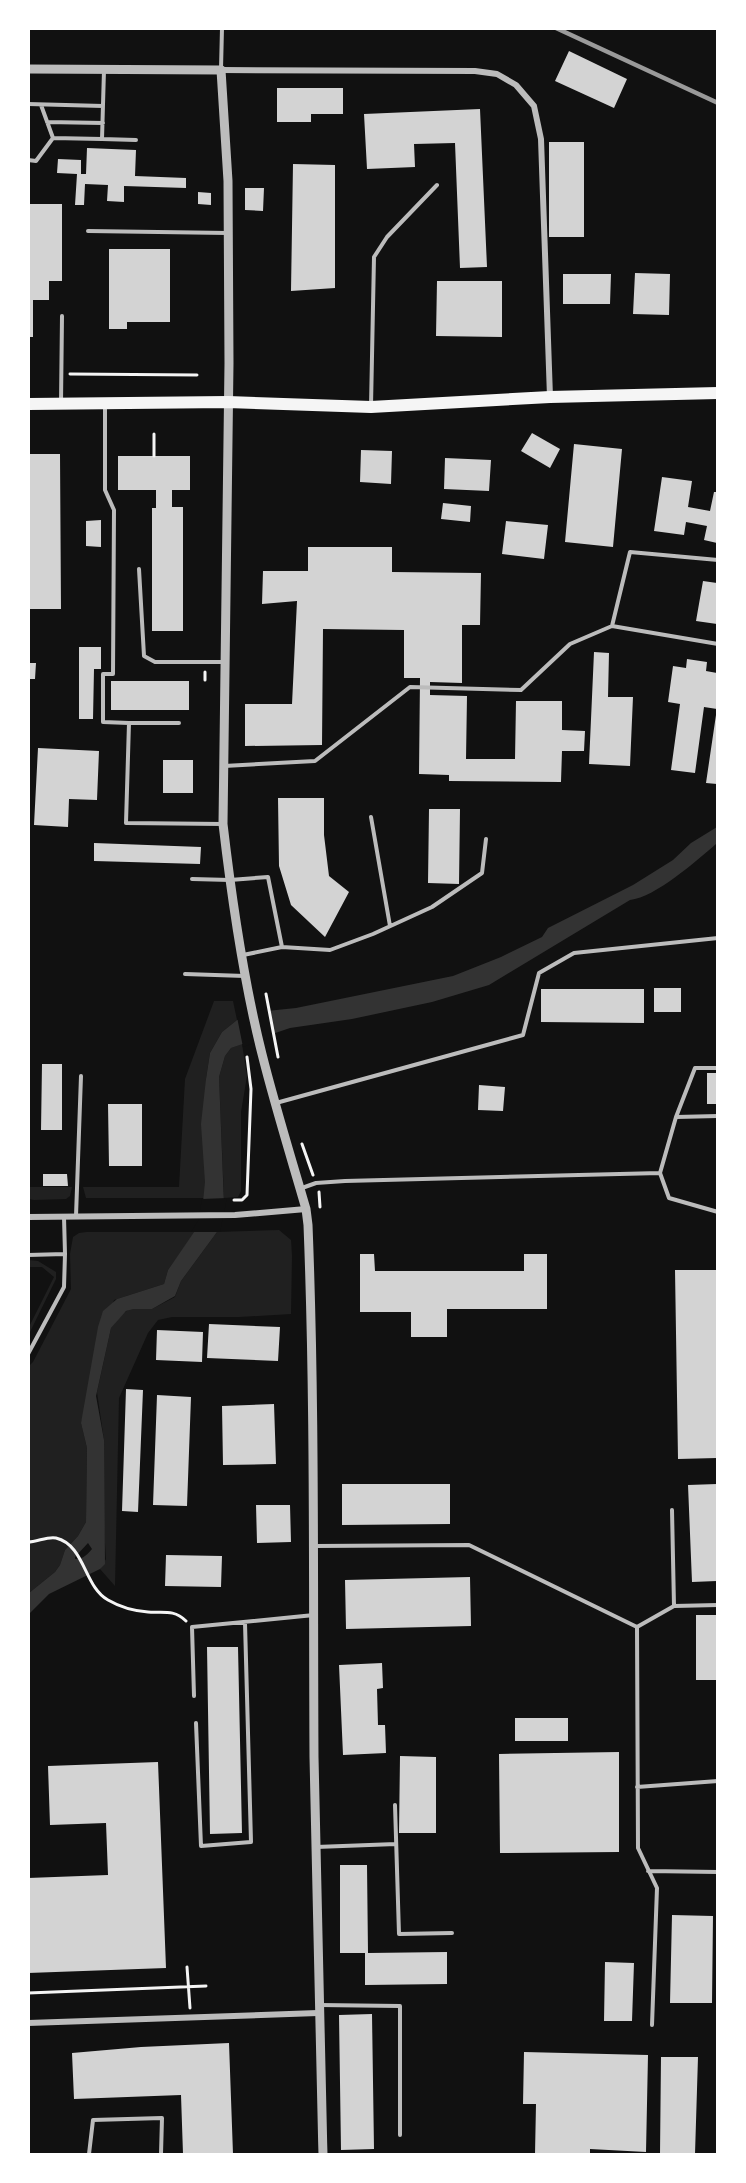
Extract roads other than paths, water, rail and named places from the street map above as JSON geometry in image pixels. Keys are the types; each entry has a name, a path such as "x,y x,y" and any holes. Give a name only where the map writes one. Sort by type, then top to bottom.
{"main road":[{"path":"28,404 228,402 371,407 550,397 717,393"}],"street":[{"path":"28,69 475,71 497,74 516,85 534,106 541,139 550,397"},
{"path":"221,70 229,233 224,824 230,880 249,998 262,1054 306,1209 308,1225 312,1325 316,1847 323,2154"},
{"path":"28,1217 235,1215 306,1209"},
{"path":"28,2023 319,2009"}],"lane":[{"path":"221,70 222,28"},
{"path":"102,140 104,70"},
{"path":"28,104 103,106"},
{"path":"41,105 53,138"},
{"path":"47,122 103,123"},
{"path":"53,138 135,140"},
{"path":"28,160 36,161 53,138"},
{"path":"371,407 374,256 387,237 437,185"},
{"path":"88,231 229,233"},
{"path":"62,316 62,403"},
{"path":"105,403 105,490 114,510 113,674 103,674 103,722 179,723"},
{"path":"612,626 630,552 717,560"},
{"path":"139,569 144,657 155,662 225,662"},
{"path":"224,766 315,761 410,687 522,690 570,644 612,626 717,644"},
{"path":"129,723 126,824 224,824"},
{"path":"371,817 390,926"},
{"path":"242,956 282,947 330,950 432,908 482,873 486,839"},
{"path":"192,879 230,880 268,877 282,947"},
{"path":"276,1103 523,1035 539,973 574,953 717,938"},
{"path":"185,974 246,976"},
{"path":"717,1068 695,1068 676,1117 660,1173 669,1198 717,1212"},
{"path":"76,1216 81,1076"},
{"path":"676,1117 717,1116"},
{"path":"300,1189 316,1183 660,1173"},
{"path":"28,1354 64,1287 64,1217"},
{"path":"28,1255 64,1254"},
{"path":"672,1510 674,1606"},
{"path":"315,1546 469,1545 637,1628"},
{"path":"637,1628 674,1606 717,1605"},
{"path":"194,1696 192,1627 315,1615"},
{"path":"196,1723 201,1846 251,1842 244,1623"},
{"path":"637,1628 638,1848 657,1888 652,2025"},
{"path":"637,1787 717,1780"},
{"path":"395,1804 399,1934 452,1933"},
{"path":"316,1847 396,1844"},
{"path":"648,1871 717,1872"},
{"path":"319,2009 400,2006 400,2135"},
{"path":"88,2154 93,2120 162,2118 162,2154"}],"railway":[{"path":"556,28 718,103"}]}
